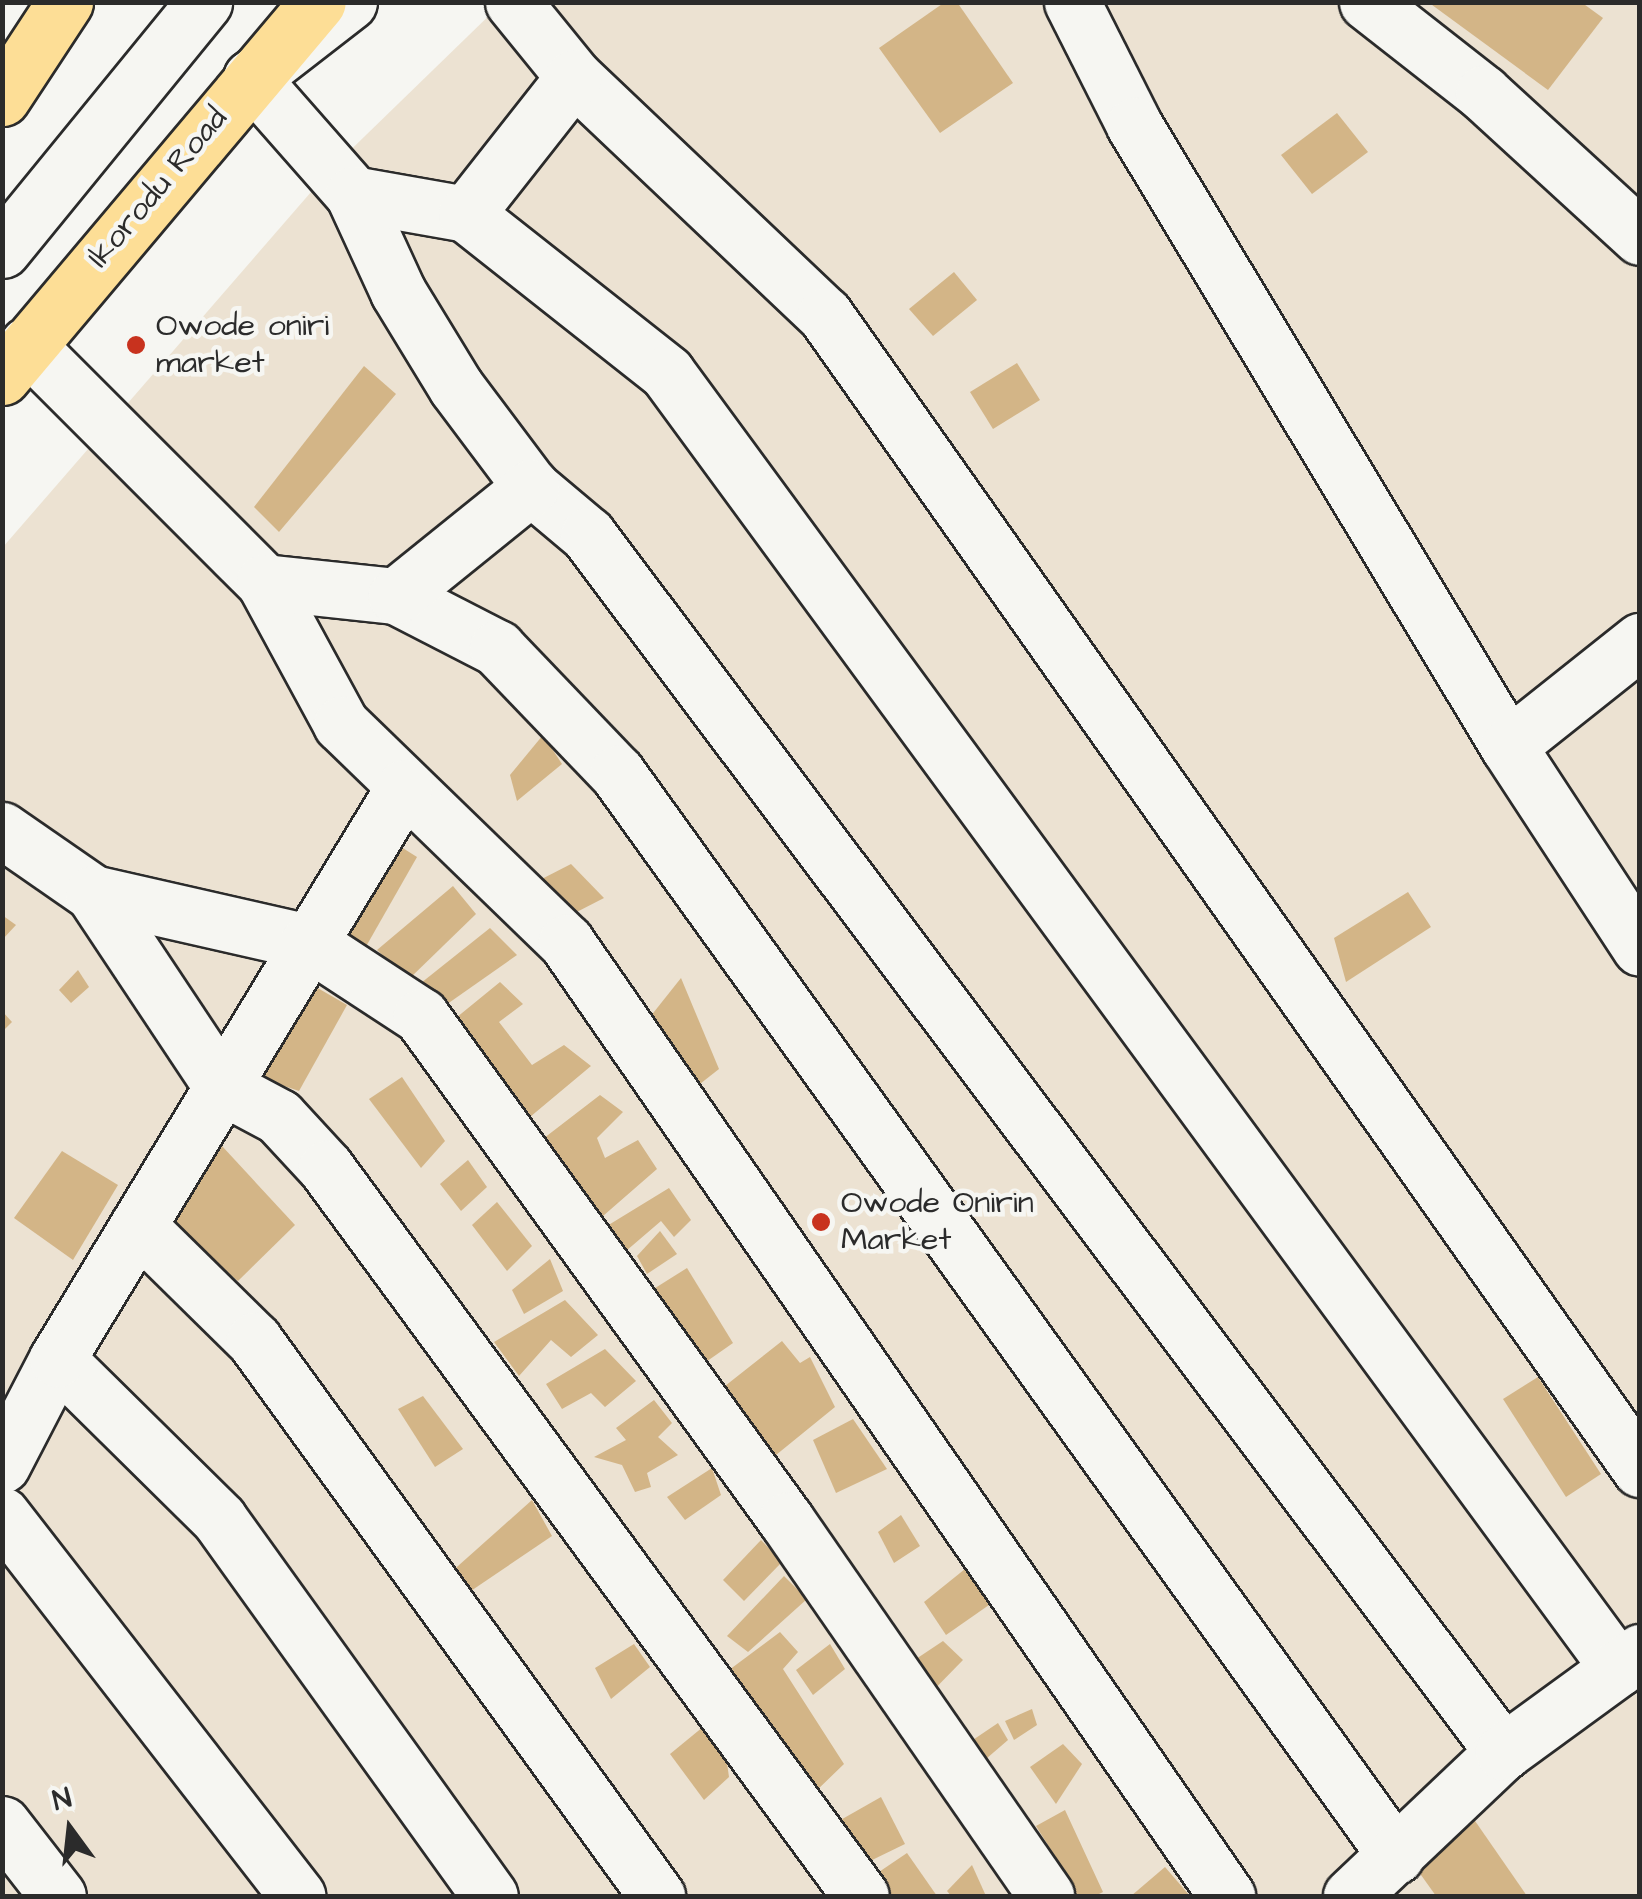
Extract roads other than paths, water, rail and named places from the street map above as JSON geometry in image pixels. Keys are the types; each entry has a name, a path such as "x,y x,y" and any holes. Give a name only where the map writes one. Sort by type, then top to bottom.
{"highway":[{"path":"2,98 65,2"},
{"name":"Ikorodu Road","path":"15,361 318,2"}],"lane":[{"path":"2,250 204,2"},
{"path":"349,2 251,78 353,194 408,308 456,386 531,486 588,535 1503,1752"},
{"path":"513,2 574,77 826,316 1640,1469"},
{"path":"1072,2 1134,125 1508,746 1640,948"},
{"path":"1367,2 1483,93 1640,237"},
{"path":"466,214 574,77"},
{"path":"353,194 466,214 667,373 1628,1660 1503,1752 1351,1896"},
{"path":"15,361 264,582 340,724 566,942 1227,1896"},
{"path":"396,596 531,486"},
{"path":"264,582 396,596 497,648 617,773 1396,1856"},
{"path":"1508,746 1640,641"},
{"path":"4,1450 404,787"},
{"path":"2,830 93,893 221,1086 279,1117 326,1168 861,1896"},
{"path":"93,893 308,942 420,1016 786,1520 1046,1896"},
{"path":"138,1226 254,1340 657,1896"},
{"path":"57,1359 219,1519 490,1896"},
{"path":"2,1515 298,1896"},
{"path":"2,1824 58,1896"}],"place":[{"name":"Owode oniri market","path":"136,345"},
{"name":"Owode Onirin Market","path":"821,1222"}]}
